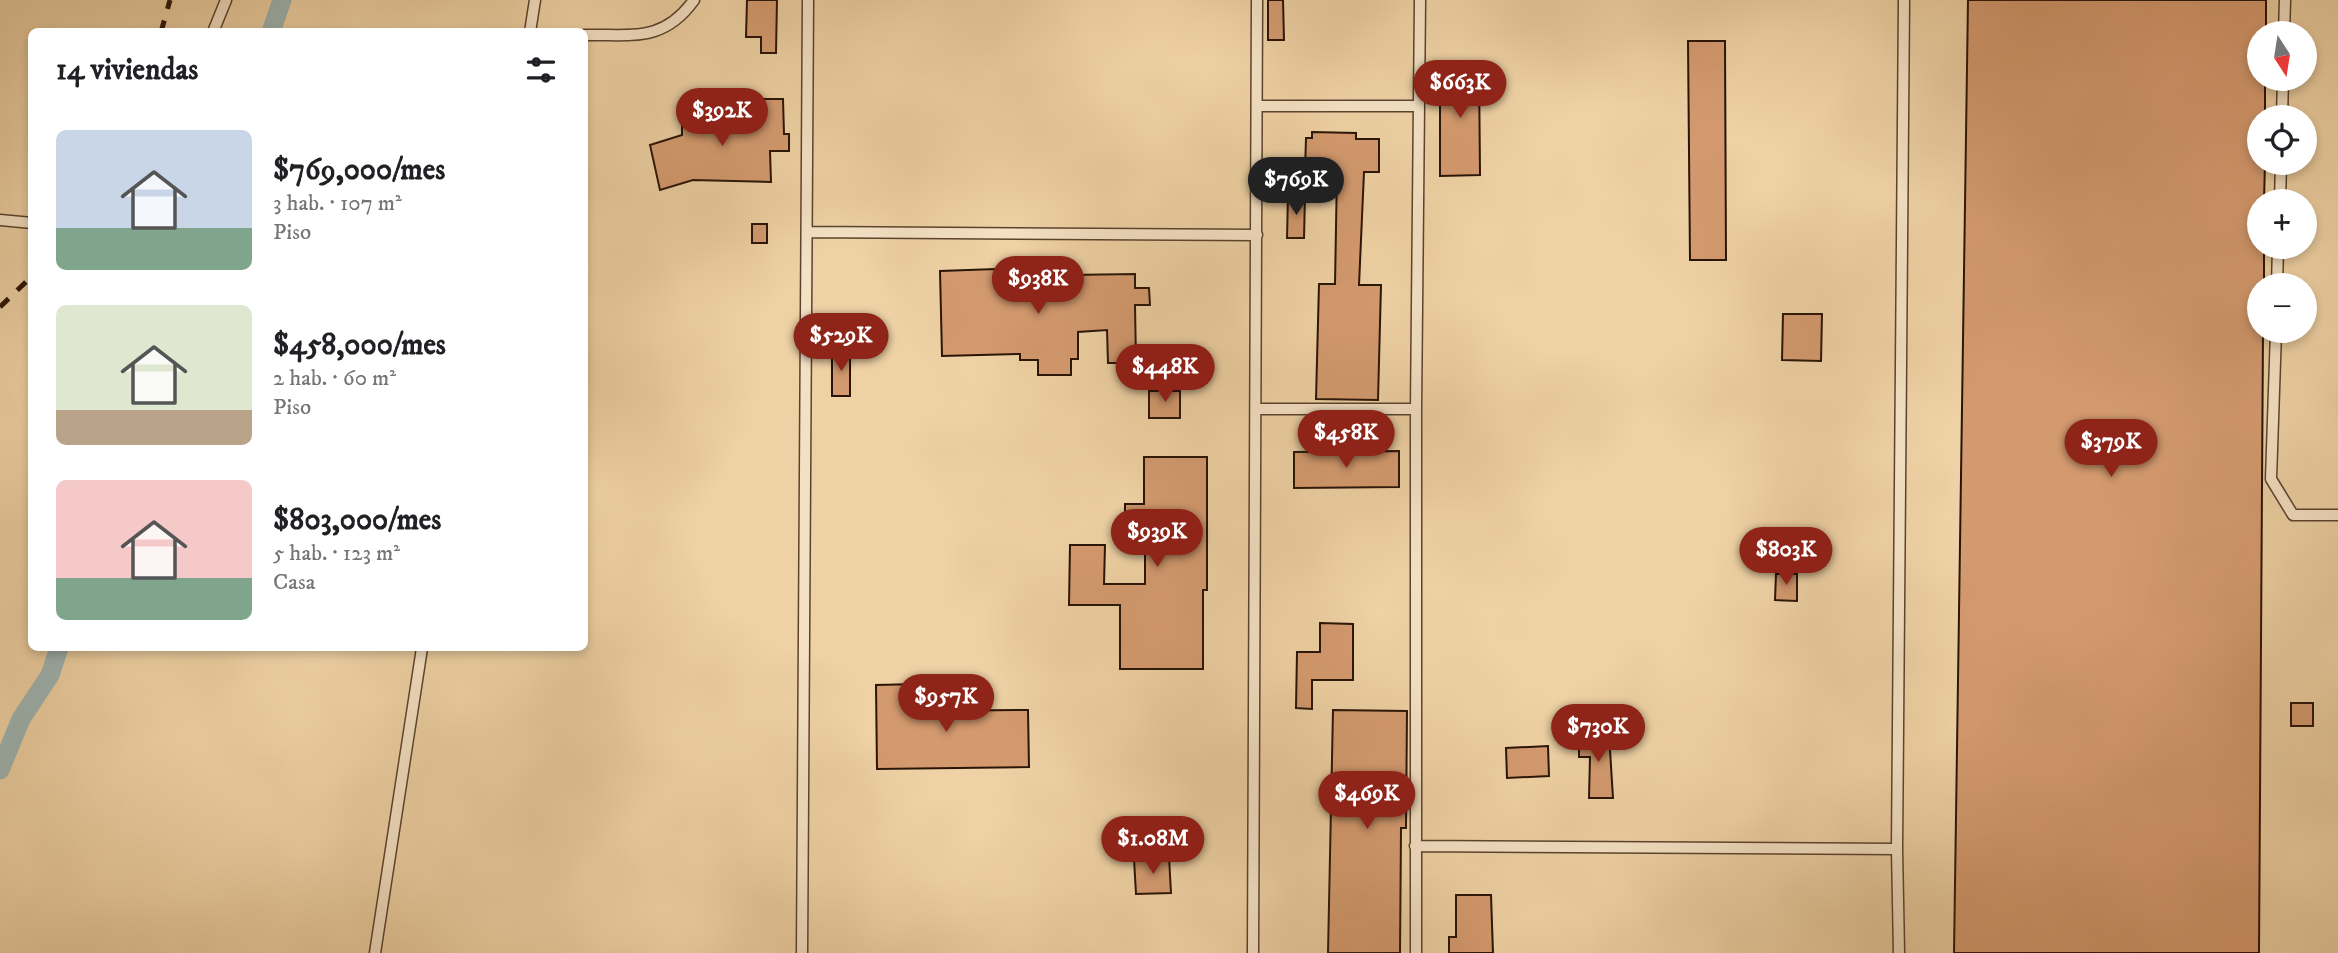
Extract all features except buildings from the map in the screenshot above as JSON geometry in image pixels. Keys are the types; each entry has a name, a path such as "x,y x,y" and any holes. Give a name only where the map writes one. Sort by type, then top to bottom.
{"lane":[{"path":"215,28 226,0"},
{"path":"531,28 535,0"},
{"path":"588,36 651,34 681,19 694,0"},
{"path":"802,953 808,0"},
{"path":"1253,953 1257,0"},
{"path":"1416,953 1416,409 1420,0"},
{"path":"1899,953 1897,849 1904,0"},
{"path":"2285,21 2286,0"},
{"path":"1257,106 1418,106"},
{"path":"0,220 28,223"},
{"path":"807,232 1257,235"},
{"path":"2276,343 2272,479 2293,516 2338,516"},
{"path":"1257,409 1416,409"},
{"path":"375,953 422,651"},
{"path":"1415,846 1897,849"}],"waterway":[{"path":"272,28 282,0"},
{"path":"0,770 21,719 50,675 58,651"}],"railway":[{"path":"162,28 170,0"},
{"path":"0,307 28,280"}]}
